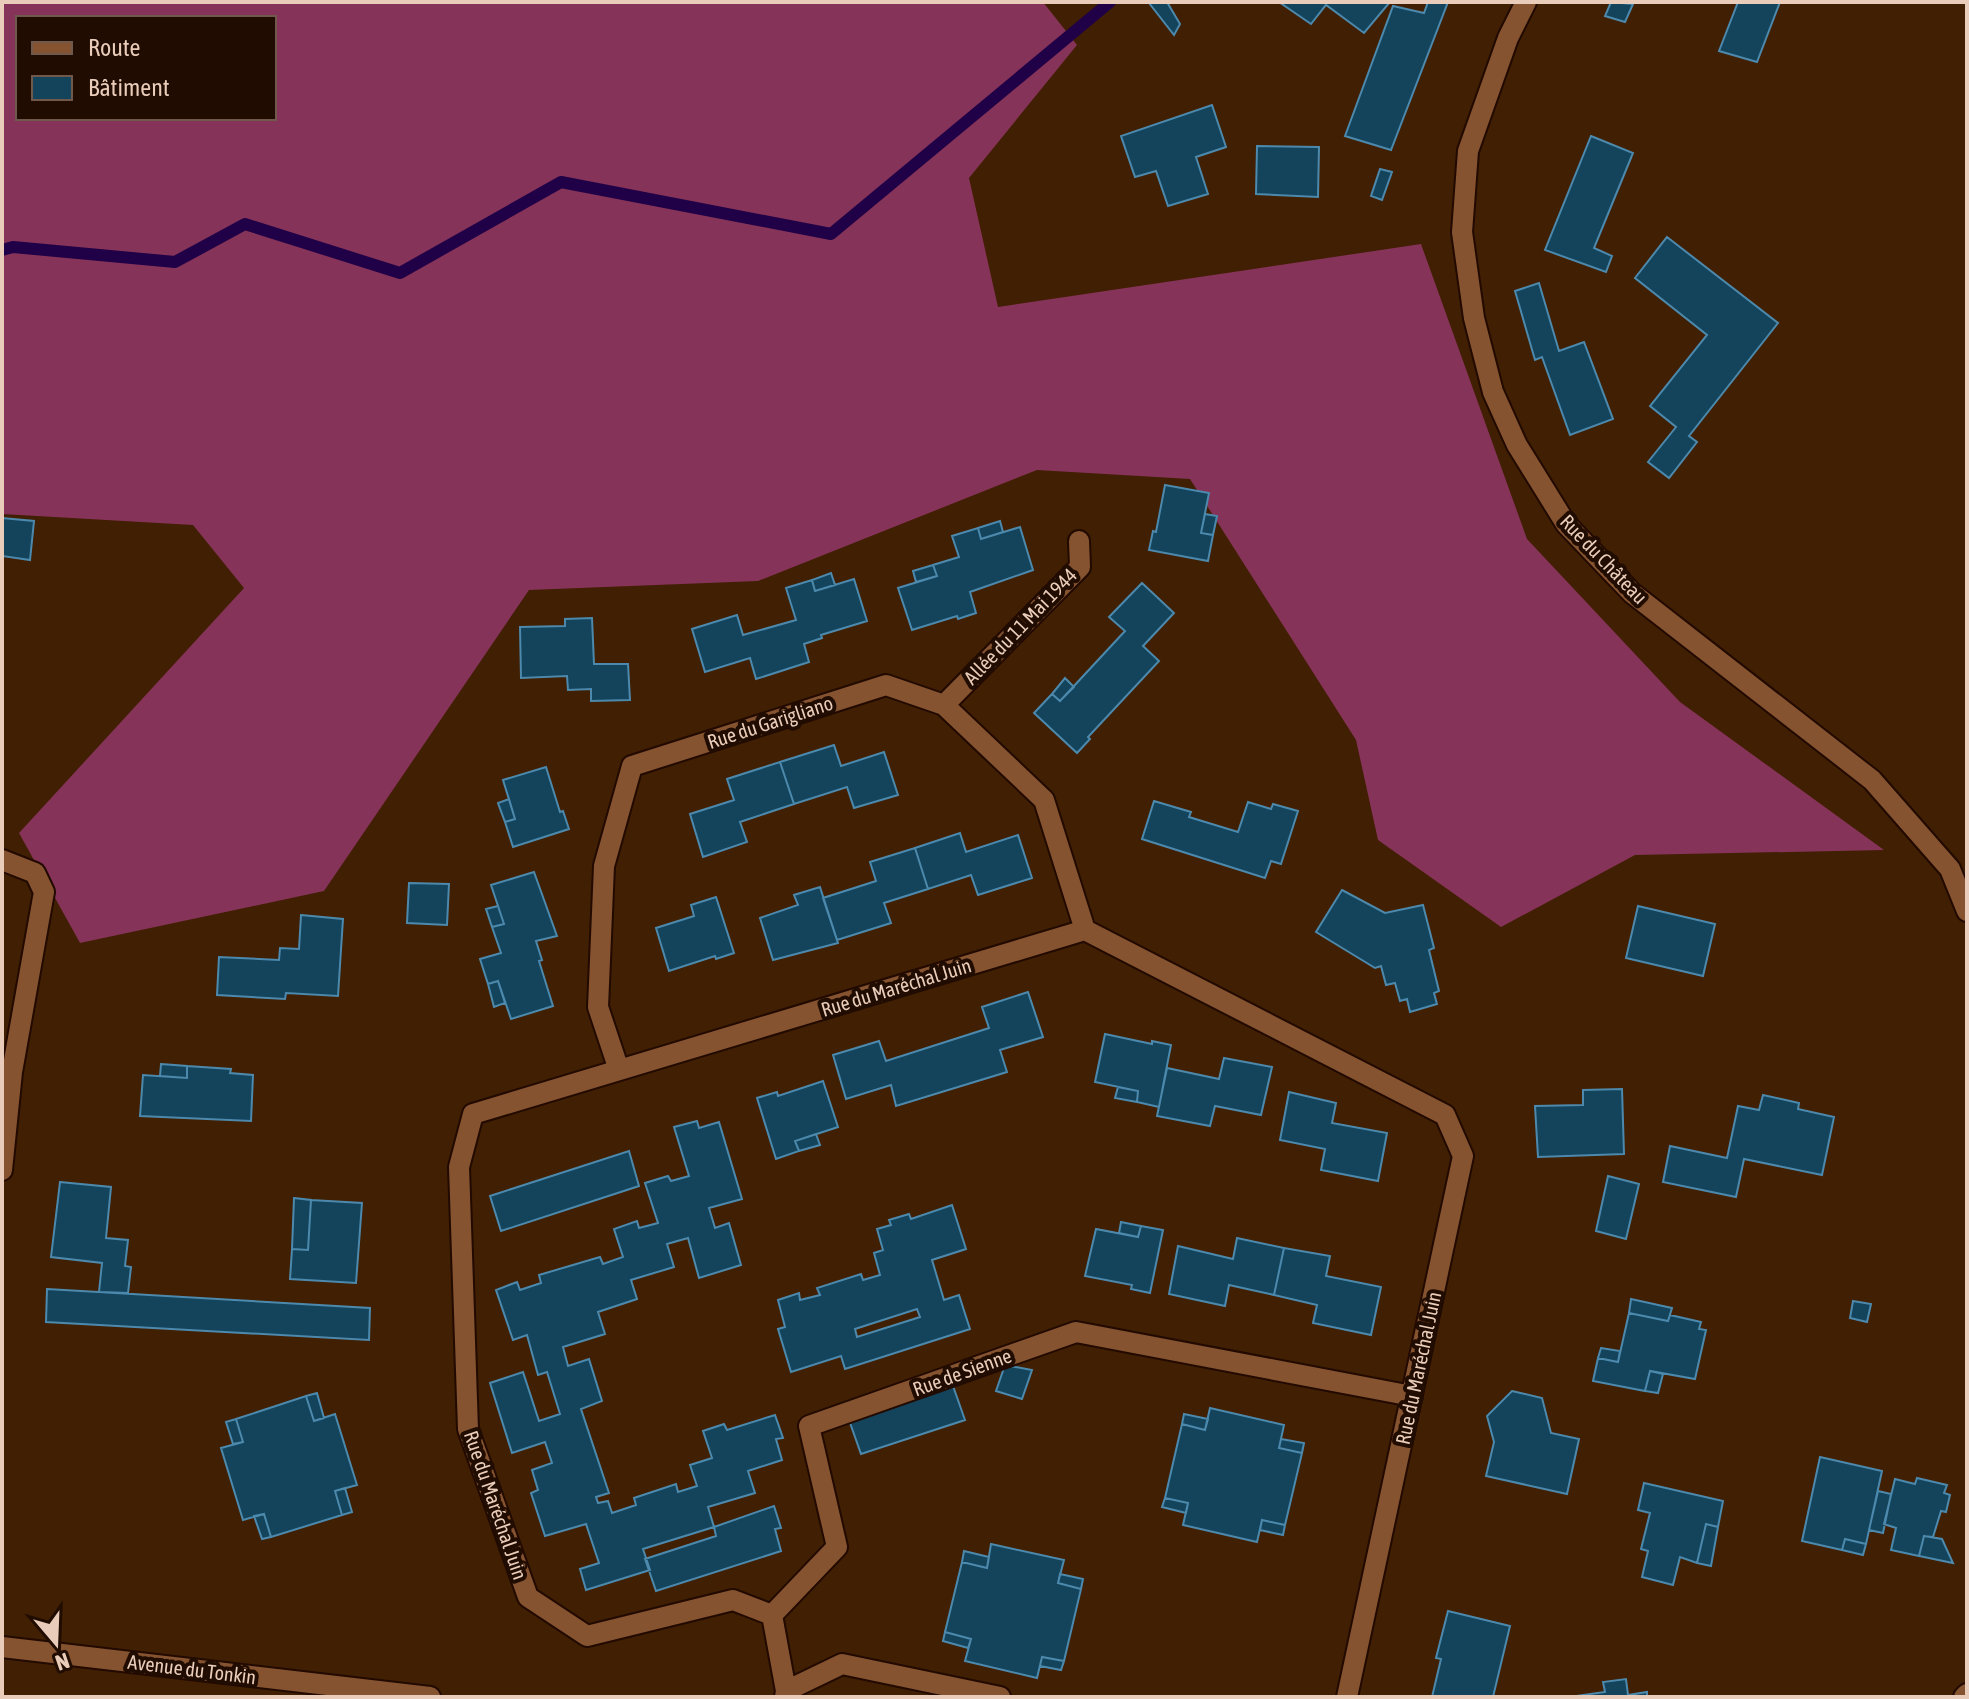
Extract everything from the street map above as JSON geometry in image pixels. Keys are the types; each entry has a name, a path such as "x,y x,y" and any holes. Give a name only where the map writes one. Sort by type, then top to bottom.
{"street":[{"name":"Rue du Château","path":"1526,2 1508,38 1468,151 1462,232 1474,318 1493,392 1517,445 1566,524 1632,593 1872,780 1950,869 1967,911"},
{"name":"Allée du 11 Mai 1944","path":"944,705 1080,567 1079,541"},
{"name":"Rue du Garigliano","path":"619,1070 598,1007 598,991 604,866 632,766 886,685 944,705 1044,800 1085,930"},
{"path":"2,860 35,873 44,892 12,1072 2,1170"},
{"name":"Rue du Maréchal Juin","path":"772,1615 733,1600 587,1636 528,1597 468,1429 459,1167 473,1114 1085,930 1445,1115 1463,1156 1347,1697"},
{"name":"Rue de Sienne","path":"772,1615 837,1547 809,1426 1076,1332 1412,1396"},
{"path":"772,1615 786,1694 842,1664 1000,1697"},
{"name":"Avenue du Tonkin","path":"2,1647 430,1697"}],"shaded area":[{"path":"2,2 1043,2 1077,45 969,178 998,307 1421,244 1527,539 1680,702 1884,850 1635,855 1501,927 1378,840 1356,740 1190,479 1037,470 758,581 529,590 324,891 80,943 19,833 244,588 193,525 2,514"}],"building":[{"path":"1167,2 1180,24 1174,35 1149,3"},
{"path":"1279,2 1390,2 1364,33 1326,5 1311,24"},
{"path":"1428,2 1448,2 1391,150 1345,136 1393,6 1424,13"},
{"path":"1611,2 1633,4 1625,22 1605,16"},
{"path":"1738,2 1780,2 1757,62 1719,51"},
{"path":"1212,105 1226,147 1196,157 1208,194 1168,206 1156,171 1135,177 1121,136"},
{"path":"1591,136 1633,153 1594,248 1612,256 1606,272 1545,250"},
{"path":"1257,146 1319,147 1318,197 1256,194"},
{"path":"1380,169 1392,172 1382,200 1371,196"},
{"path":"1667,237 1778,323 1689,436 1697,442 1669,478 1648,462 1676,427 1650,406 1707,335 1635,278"},
{"path":"1539,283 1559,351 1584,342 1613,419 1570,435 1542,357 1535,360 1515,291"},
{"path":"1165,485 1209,493 1201,533 1213,535 1208,561 1149,550 1153,531 1156,532"},
{"path":"1205,514 1217,516 1213,535 1201,533"},
{"path":"2,518 34,521 30,560 2,556"},
{"path":"1000,521 1003,532 981,539 978,528"},
{"path":"1020,527 1033,570 970,592 976,613 912,630 898,588 937,576 933,565 959,557 952,536 978,528 981,539"},
{"path":"933,565 937,576 916,582 913,571"},
{"path":"831,573 835,585 815,591 812,580"},
{"path":"854,579 867,621 821,635 822,638 804,644 809,662 756,679 750,658 705,672 692,629 737,615 743,635 796,620 786,588 812,580 815,591"},
{"path":"1142,583 1174,613 1143,646 1159,661 1088,737 1090,739 1077,753 1034,713 1052,694 1060,701 1125,631 1109,617"},
{"path":"592,618 594,664 628,664 630,700 591,701 591,689 568,690 567,676 521,678 520,627 565,626 565,619"},
{"path":"1065,678 1074,687 1060,701 1052,694"},
{"path":"834,745 841,766 884,752 898,795 854,808 847,787 794,804 780,762"},
{"path":"780,762 794,804 740,822 747,842 703,857 690,814 734,800 727,779"},
{"path":"546,767 560,812 563,811 569,829 513,847 505,822 515,819 503,780"},
{"path":"509,799 515,819 505,822 498,803"},
{"path":"1154,801 1191,812 1189,817 1238,832 1248,802 1271,809 1273,804 1298,811 1281,864 1271,861 1265,878 1142,839"},
{"path":"960,833 966,852 1018,835 1032,878 978,895 971,875 928,889 915,848"},
{"path":"915,848 928,889 884,903 891,923 837,940 823,898 876,881 870,862"},
{"path":"534,872 557,936 536,941 553,1006 511,1019 498,981 488,984 480,959 501,953 492,927 504,924 491,885"},
{"path":"409,883 449,884 447,925 407,923"},
{"path":"820,887 838,943 773,960 760,918 798,905 794,895"},
{"path":"1342,890 1385,913 1423,905 1434,948 1429,950 1439,991 1434,993 1437,1004 1410,1012 1407,999 1400,1001 1395,983 1386,985 1381,966 1375,968 1316,932"},
{"path":"716,897 734,953 669,971 656,928 694,916 691,905"},
{"path":"498,906 504,924 492,927 486,909"},
{"path":"1638,906 1715,924 1703,976 1626,958"},
{"path":"301,915 343,919 338,996 286,993 285,999 217,995 219,957 279,960 280,948 299,949"},
{"path":"498,981 505,1003 494,1007 488,984"},
{"path":"1028,992 1043,1037 1000,1050 1007,1072 896,1106 891,1085 846,1099 833,1055 879,1041 886,1061 989,1028 982,1007"},
{"path":"1105,1034 1171,1045 1159,1107 1137,1102 1138,1091 1095,1082"},
{"path":"1224,1058 1272,1067 1261,1115 1215,1106 1210,1126 1157,1116 1167,1068 1219,1079"},
{"path":"161,1064 187,1066 187,1078 160,1076"},
{"path":"187,1066 231,1069 230,1073 253,1075 251,1121 140,1116 143,1075 187,1078"},
{"path":"823,1081 838,1127 795,1141 799,1151 776,1159 757,1098 777,1092 778,1096"},
{"path":"1118,1087 1138,1091 1137,1102 1115,1098"},
{"path":"1622,1089 1624,1154 1538,1157 1535,1106 1583,1105 1583,1090"},
{"path":"1289,1092 1336,1103 1332,1123 1387,1133 1378,1181 1321,1170 1325,1149 1280,1140"},
{"path":"1763,1095 1799,1103 1798,1109 1834,1117 1822,1175 1744,1159 1736,1197 1663,1182 1670,1146 1727,1158 1738,1106 1759,1110"},
{"path":"697,1121 699,1128 719,1122 742,1199 709,1208 715,1228 729,1223 741,1265 699,1278 688,1238 667,1244 674,1267 631,1280 637,1299 598,1312 605,1334 563,1347 568,1366 589,1359 602,1401 581,1409 609,1493 596,1497 598,1503 608,1501 612,1513 636,1505 634,1498 676,1484 678,1492 697,1486 690,1465 712,1458 703,1431 724,1424 727,1430 775,1415 783,1438 776,1439 782,1460 748,1471 755,1493 708,1507 714,1527 643,1549 650,1570 586,1590 580,1569 599,1563 586,1524 545,1536 531,1493 538,1490 532,1470 552,1463 545,1442 512,1453 490,1383 523,1372 539,1421 560,1414 547,1372 538,1375 527,1335 513,1340 496,1290 517,1282 520,1290 541,1283 539,1275 600,1257 603,1264 623,1257 614,1229 637,1221 639,1228 658,1223 645,1183 668,1176 671,1181 689,1176 674,1127"},
{"path":"816,1134 820,1145 799,1151 795,1141"},
{"path":"629,1151 639,1186 501,1231 490,1196"},
{"path":"1608,1176 1639,1184 1626,1239 1596,1231"},
{"path":"60,1182 111,1187 106,1238 128,1240 125,1266 131,1267 128,1293 99,1292 102,1263 51,1257"},
{"path":"294,1198 311,1200 308,1250 292,1249"},
{"path":"311,1200 362,1203 356,1283 290,1279 292,1249 308,1250"},
{"path":"952,1205 966,1249 932,1260 944,1300 959,1295 970,1329 845,1369 841,1356 791,1372 778,1329 785,1327 778,1300 799,1293 800,1300 820,1295 817,1288 861,1274 863,1280 880,1275 874,1253 883,1250 877,1229 891,1225 889,1220 909,1214 911,1219","holes":["917,1309 920,1317 857,1337 855,1329"]},
{"path":"1121,1222 1141,1226 1138,1237 1119,1233"},
{"path":"1141,1226 1163,1230 1150,1293 1131,1289 1132,1285 1085,1276 1096,1229 1138,1237"},
{"path":"1237,1238 1284,1248 1274,1295 1229,1285 1225,1306 1169,1294 1178,1246 1233,1259"},
{"path":"1284,1248 1330,1256 1326,1276 1381,1287 1371,1335 1313,1323 1317,1305 1274,1295"},
{"path":"47,1289 370,1308 369,1340 46,1322"},
{"path":"1631,1299 1672,1308 1668,1321 1629,1313"},
{"path":"1853,1301 1871,1304 1867,1322 1850,1318"},
{"path":"1629,1313 1668,1321 1670,1315 1701,1322 1699,1329 1706,1330 1695,1379 1650,1371 1645,1391 1593,1381 1598,1358 1618,1362"},
{"path":"1601,1348 1620,1351 1618,1362 1598,1358"},
{"path":"1005,1365 1032,1370 1022,1399 996,1391"},
{"path":"1650,1371 1663,1374 1658,1393 1645,1391"},
{"path":"953,1386 965,1420 861,1454 849,1420"},
{"path":"1512,1391 1542,1398 1551,1433 1579,1439 1567,1494 1486,1476 1494,1442 1487,1416"},
{"path":"317,1393 324,1418 314,1421 306,1396"},
{"path":"306,1396 314,1421 335,1414 357,1485 335,1491 342,1515 271,1537 264,1514 243,1520 221,1448 243,1442 236,1419"},
{"path":"1210,1408 1284,1425 1279,1448 1302,1453 1285,1525 1262,1520 1257,1542 1183,1525 1188,1503 1165,1498 1182,1424 1205,1430"},
{"path":"1184,1414 1208,1419 1205,1430 1182,1424"},
{"path":"236,1419 243,1442 233,1444 226,1422"},
{"path":"1281,1439 1304,1443 1302,1453 1279,1448"},
{"path":"1820,1457 1882,1471 1866,1544 1845,1539 1842,1550 1802,1541"},
{"path":"1917,1478 1947,1485 1944,1493 1950,1495 1946,1512 1941,1511 1933,1537 1924,1536 1919,1556 1891,1550 1896,1528 1884,1524 1895,1479 1915,1484"},
{"path":"1644,1483 1723,1501 1718,1527 1706,1524 1697,1563 1680,1557 1673,1585 1642,1577 1648,1551 1641,1549 1650,1513 1638,1510"},
{"path":"345,1488 352,1512 342,1515 335,1491"},
{"path":"1878,1491 1891,1494 1883,1533 1869,1530"},
{"path":"1165,1498 1188,1503 1186,1513 1162,1507"},
{"path":"774,1506 781,1528 775,1529 781,1551 656,1591 645,1559 716,1536 714,1527"},
{"path":"264,1514 271,1537 262,1539 254,1516"},
{"path":"1262,1520 1285,1525 1283,1535 1260,1530"},
{"path":"1706,1524 1718,1527 1711,1566 1697,1563"},
{"path":"1924,1536 1942,1539 1953,1563 1919,1556"},
{"path":"1845,1539 1866,1544 1863,1555 1842,1550"},
{"path":"991,1544 1064,1560 1058,1583 1081,1589 1064,1661 1042,1657 1037,1678 965,1661 971,1639 945,1632 962,1562 987,1568"},
{"path":"964,1551 989,1557 987,1568 962,1562"},
{"path":"1060,1574 1083,1579 1081,1589 1058,1583"},
{"path":"1448,1611 1510,1626 1493,1697 1432,1697 1441,1659 1436,1658"},
{"path":"945,1632 971,1639 968,1648 943,1641"},
{"path":"1042,1657 1064,1661 1061,1670 1040,1666"},
{"path":"1626,1679 1628,1695 1647,1692 1647,1697 1569,1697 1605,1692 1603,1682"}],"waterway":[{"path":"2,250 13,247 175,262 245,224 400,273 561,182 831,234 1110,2"}]}
